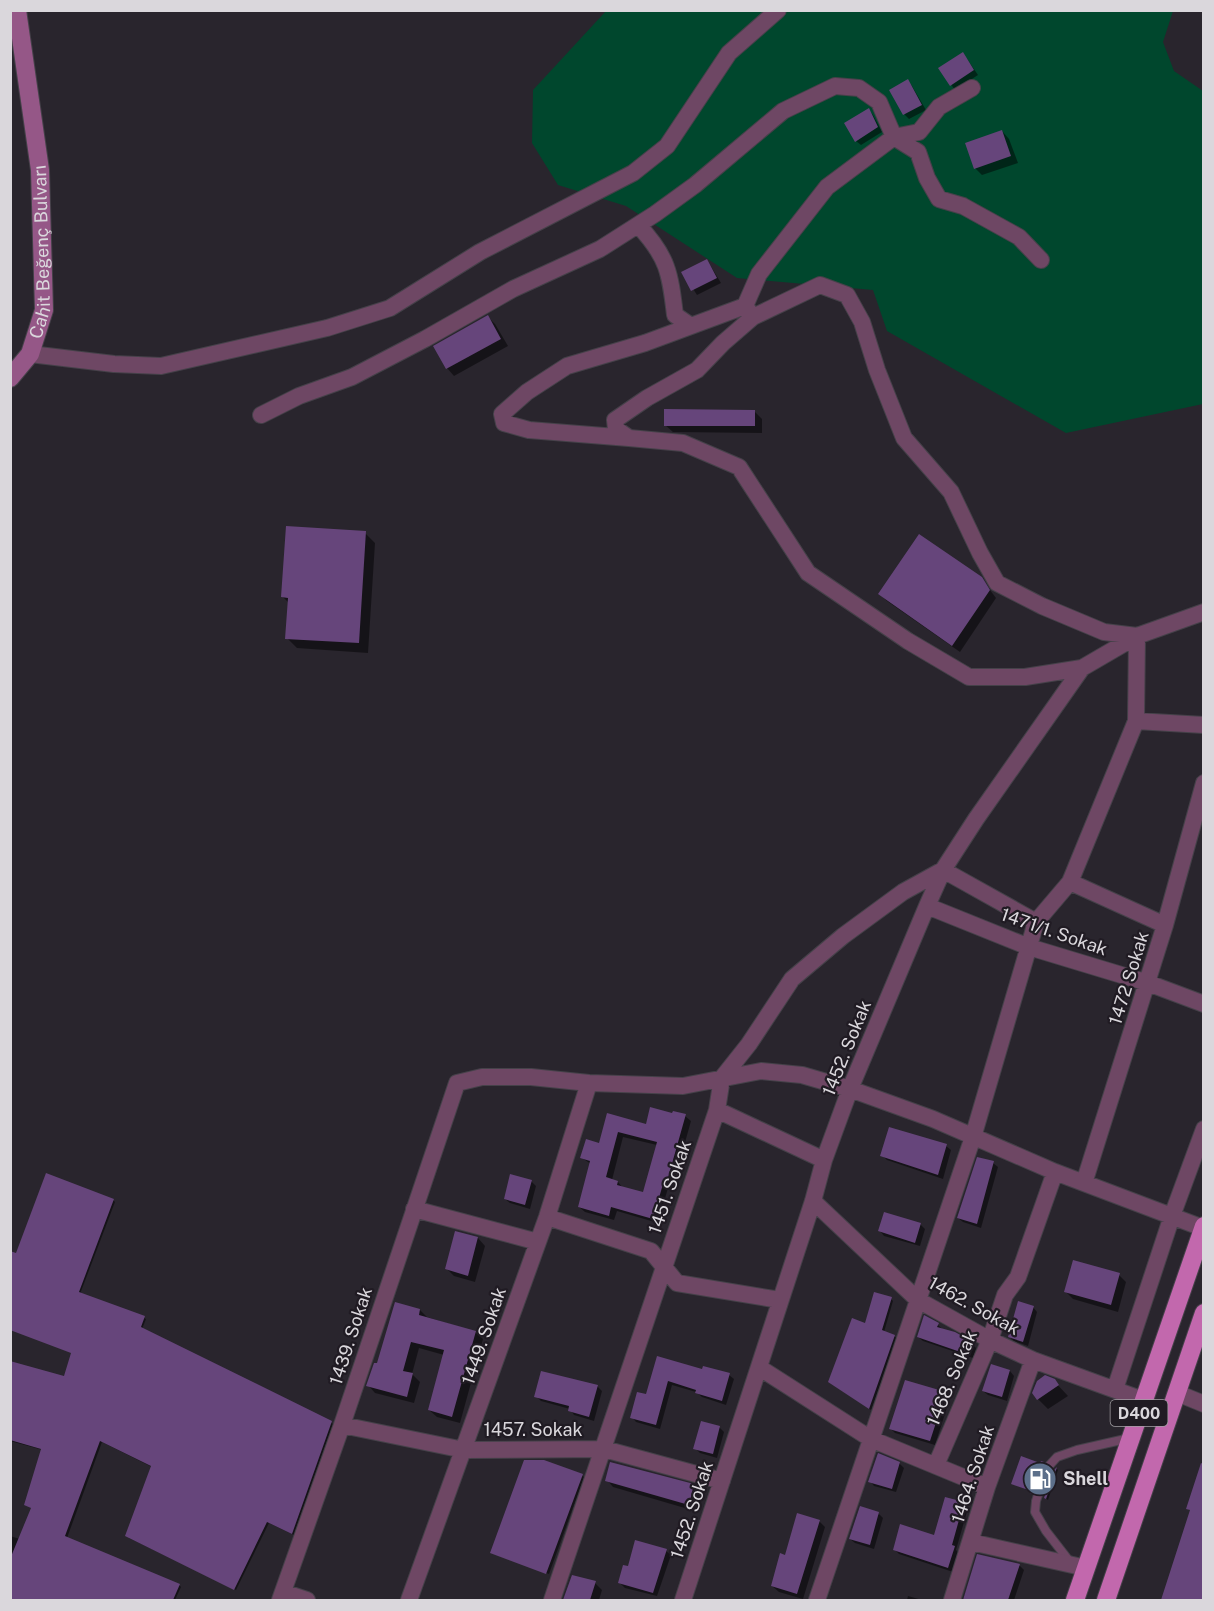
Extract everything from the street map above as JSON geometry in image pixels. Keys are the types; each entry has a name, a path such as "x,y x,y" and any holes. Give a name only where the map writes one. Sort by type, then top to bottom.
{"highway":[{"name":"D400","path":"1075,1600 1079,1566 1130,1438 1203,1227"},
{"name":"D400","path":"1106,1600 1178,1393 1203,1313"}],"main road":[{"name":"Cahit Beğenç Bulvarı","path":"10,378 30,354 44,310 40,170 17,10"}],"street":[{"path":"30,354 114,364 161,366 327,328 390,308 480,252 633,173 667,146 729,53 778,10"},
{"path":"261,416 299,396 352,377 513,289 600,249 695,185 783,111 835,86 859,88 879,102 894,137 918,152 927,178 939,199 963,206 1019,237 1041,260"},
{"path":"629,438 616,429 615,420 647,398 697,370 723,343 749,312 759,274 827,187 894,137 919,132 939,107 972,88"},
{"path":"638,225 656,244 670,275 675,315 691,326"},
{"path":"817,1600 973,1137 1036,922 1070,882 1136,721 1137,636 1104,632 1042,606 997,583 951,492 904,438 877,370 862,322 847,295 820,285 749,312 691,326 645,343 567,366 527,392 502,414 504,423 529,430 683,443 739,467 808,573 908,641 969,677 1025,677 1082,668"},
{"name":"1452. Sokak","path":"684,1600 760,1368 824,1160 850,1089 943,870 1082,668 1137,636 1201,611"},
{"path":"1136,721 1203,725"},
{"name":"1472 Sokak","path":"1084,1183 1200,811 1203,783"},
{"path":"943,870 1036,922"},
{"name":"1451. Sokak","path":"552,1600 717,1110 722,1078 749,1044 792,979 843,936 903,892 943,870"},
{"path":"1070,882 1165,925"},
{"name":"1471/1. Sokak","path":"927,906 1029,947 1148,983 1203,1004"},
{"path":"589,1083 683,1086 760,1071 802,1075 850,1089 933,1119 1055,1172 1203,1227"},
{"name":"1439. Sokak","path":"282,1596 457,1083 482,1077 522,1077 589,1083"},
{"name":"1449. Sokak","path":"409,1600 547,1217 589,1083"},
{"path":"717,1110 824,1160"},
{"path":"1115,1389 1203,1129"},
{"name":"1468. Sokak","path":"936,1465 990,1340 1005,1295 1018,1277 1055,1172"},
{"name":"1462. Sokak","path":"813,1201 918,1300 990,1340 1033,1360 1143,1400"},
{"path":"414,1209 538,1242"},
{"path":"547,1217 651,1251 677,1283 780,1300"},
{"name":"1464. Sokak","path":"952,1600 987,1487 1033,1360"},
{"path":"760,1368 871,1439 987,1487"},
{"path":"1178,1393 1203,1404"},
{"name":"1457. Sokak","path":"342,1425 464,1450 604,1449 722,1480"},
{"path":"971,1542 1079,1566"},
{"path":"282,1596 307,1600"}],"lane":[{"path":"1079,1566 1046,1531 1035,1512 1036,1501 1047,1468 1057,1457 1067,1453 1130,1438"}],"green space":[{"path":"606,11 1173,11 1163,42 1174,71 1203,91 1203,404 1066,433 887,331 873,290 737,278 626,206 558,185 532,143 533,90"}],"building":[{"path":"963,52 974,70 950,86 938,68"},
{"path":"908,79 922,105 903,115 889,90"},
{"path":"869,108 878,127 855,142 844,123"},
{"path":"1002,130 1011,156 974,169 965,143"},
{"path":"707,259 717,278 691,291 681,272"},
{"path":"488,315 501,339 446,369 433,346"},
{"path":"664,409 755,410 755,426 664,426"},
{"path":"286,526 366,531 359,643 285,639 288,598 281,597"},
{"path":"919,534 982,577 990,590 952,646 878,594"},
{"path":"650,1107 686,1114 666,1185 663,1184 653,1219 611,1207 609,1216 578,1207 590,1161 580,1158 586,1139 599,1143 607,1113 646,1124","holes":["618,1132 657,1142 643,1192 617,1185 618,1181 606,1177"]},
{"path":"889,1127 947,1144 938,1175 880,1156"},
{"path":"977,1157 994,1161 977,1224 957,1218"},
{"path":"46,1173 114,1199 79,1292 145,1316 141,1327 332,1421 292,1534 267,1522 234,1590 125,1536 151,1466 100,1441 65,1536 180,1584 173,1600 10,1600 10,1559 31,1508 24,1505 41,1449 10,1440 10,1361 64,1376 71,1353 10,1330 10,1251 16,1253"},
{"path":"510,1174 532,1180 525,1205 504,1199"},
{"path":"884,1212 921,1223 915,1243 878,1231"},
{"path":"455,1231 478,1237 468,1276 445,1269"},
{"path":"1073,1260 1120,1273 1111,1305 1064,1292"},
{"path":"874,1292 892,1297 882,1330 895,1335 869,1409 828,1382 852,1318 865,1323"},
{"path":"1018,1301 1034,1306 1023,1342 1008,1337"},
{"path":"395,1302 420,1309 419,1315 476,1331 452,1417 428,1410 444,1350 411,1342 403,1371 413,1373 407,1397 366,1386 374,1363 377,1363"},
{"path":"924,1315 939,1323 937,1327 955,1332 973,1342 969,1355 917,1337"},
{"path":"657,1356 702,1369 703,1366 730,1373 722,1401 695,1393 696,1390 668,1381 656,1425 630,1418 637,1392 646,1394"},
{"path":"991,1364 1010,1370 1002,1397 982,1391"},
{"path":"541,1371 598,1385 589,1417 568,1411 569,1406 534,1397"},
{"path":"1045,1375 1055,1379 1059,1385 1037,1400 1032,1393 1037,1381"},
{"path":"905,1380 946,1392 930,1441 889,1429"},
{"path":"701,1421 720,1426 713,1454 693,1449"},
{"path":"878,1453 900,1462 892,1489 868,1482"},
{"path":"1021,1456 1040,1463 1044,1462 1032,1494 1031,1491 1011,1484"},
{"path":"524,1460 544,1460 583,1474 546,1574 490,1553"},
{"path":"610,1462 694,1484 689,1505 605,1481"},
{"path":"1201,1463 1203,1464 1203,1600 1161,1600 1190,1510 1186,1509"},
{"path":"1057,1467 1046,1499 1044,1498 1053,1471"},
{"path":"945,1497 964,1502 948,1568 893,1550 900,1524 934,1535"},
{"path":"860,1506 879,1512 870,1545 849,1539"},
{"path":"797,1513 820,1520 797,1594 771,1586 780,1553 785,1555"},
{"path":"635,1540 667,1549 653,1593 618,1583 623,1565 628,1566"},
{"path":"977,1554 1020,1564 1008,1600 963,1600"},
{"path":"572,1575 596,1581 590,1600 563,1600"}],"place":[{"name":"Shell","path":"1040,1479"}]}
